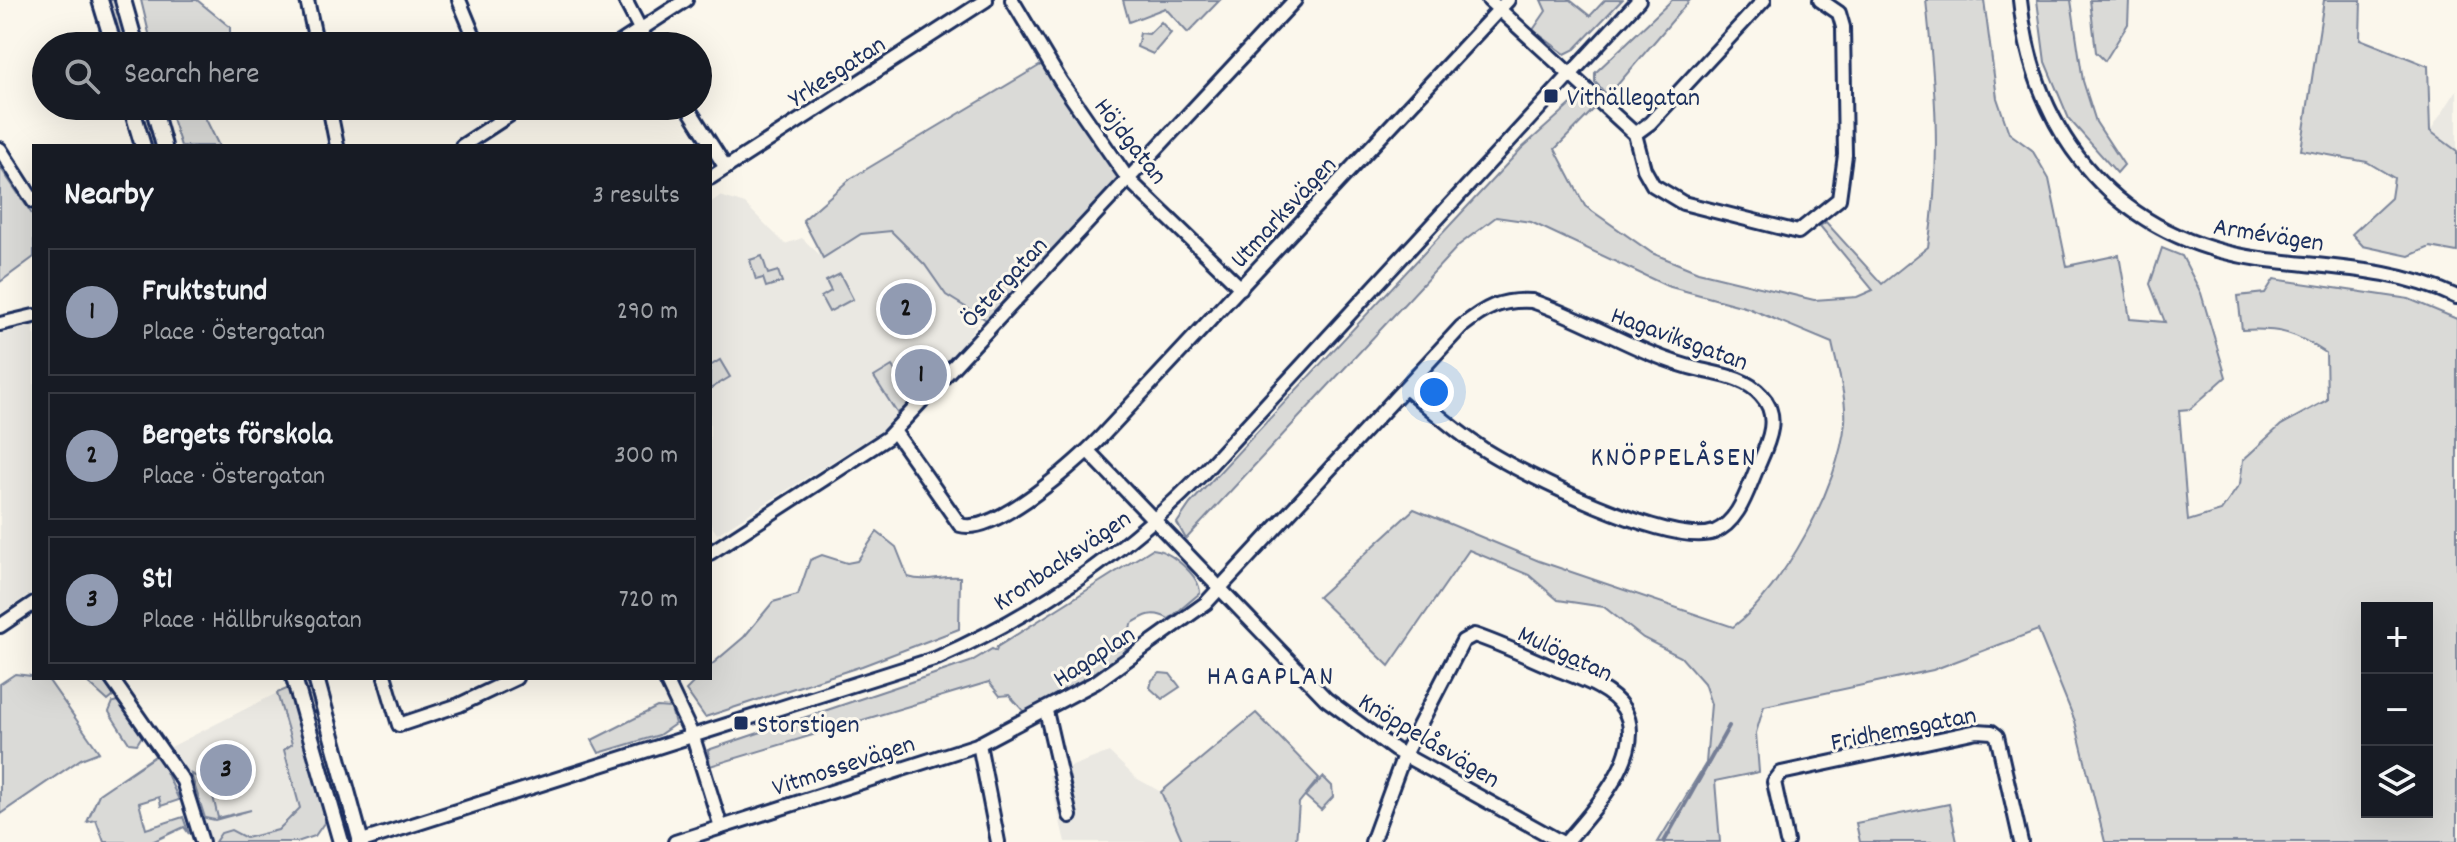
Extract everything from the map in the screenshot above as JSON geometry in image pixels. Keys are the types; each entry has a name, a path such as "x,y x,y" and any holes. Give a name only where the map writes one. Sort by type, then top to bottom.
{"main road":[{"path":"100,0 110,32"},
{"path":"123,0 132,32"},
{"path":"135,120 142,144"},
{"path":"157,120 163,144"},
{"path":"295,680 341,842"},
{"path":"317,680 360,842"}],"street":[{"path":"307,0 314,32"},
{"path":"459,0 472,32"},
{"path":"625,0 639,31 686,0"},
{"name":"Yrkesgatan","path":"712,177 986,0"},
{"name":"Höjdgatan","path":"1012,0 1061,82 1128,179 1241,288"},
{"name":"Östergatan","path":"712,552 894,431 1295,0"},
{"path":"1489,0 1503,5 1571,75 1635,134 1644,169 1653,185 1683,203 1798,232 1831,209 1839,199 1845,155 1846,54 1839,13 1820,0"},
{"name":"Kronbacksvägen","path":"360,842 937,658 971,643 1066,589 1154,522 1639,0"},
{"path":"1635,134 1650,123 1764,0"},
{"name":"Armévägen","path":"2020,0 2023,28 2040,91 2071,151 2129,209 2201,245 2259,258 2383,272 2457,297"},
{"name":"Utmarksvägen","path":"894,431 955,522 966,527 977,525 1021,502 1088,451 1503,5"},
{"path":"332,120 337,144"},
{"path":"465,144 495,120"},
{"path":"696,120 711,144"},
{"path":"712,146 726,168"},
{"path":"0,149 32,199"},
{"name":"Hagaviksgatan","path":"1220,587 1407,389 1461,327 1488,305 1511,300 1532,301 1652,355 1749,383 1767,403 1772,416 1770,437 1740,507 1729,523 1696,535 1582,500 1522,471 1473,442 1407,389"},
{"path":"0,324 32,316"},
{"path":"1088,451 1154,522"},
{"name":"Knöppelåsvägen","path":"1154,522 1326,699 1404,755 1564,842"},
{"name":"Hagaplan","path":"979,744 1046,711 1131,659 1206,603 1220,587"},
{"path":"0,626 32,604"},
{"name":"Mulögatan","path":"1404,755 1469,636 1481,637 1593,685 1623,706 1628,721 1626,756 1606,794 1564,842"},
{"path":"112,680 183,781 202,842"},
{"path":"386,680 399,725 459,705 512,680"},
{"path":"666,680 693,737 721,827"},
{"path":"1046,711 1070,816"},
{"name":"Fridhemsgatan","path":"1787,842 1774,782 1781,773 1977,731 1997,736 2021,842"},
{"path":"979,744 998,842"},
{"name":"Vitmossevägen","path":"675,842 979,744"},
{"path":"1372,842 1404,755"}],"shaded area":[{"path":"106,0 114,0 123,32 115,32"},
{"path":"141,0 197,0 230,27 230,32 149,32"},
{"path":"1123,0 1220,0 1188,33 1165,8 1129,22"},
{"path":"1541,0 1570,0 1590,16 1605,0 1622,0 1575,49 1565,54 1533,30 1546,11"},
{"path":"1672,0 1690,0 1608,96 1595,82 1595,73"},
{"path":"1926,0 1984,0 1997,98 2009,133 2032,150 2049,179 2067,266 2119,255 2130,319 2165,322 2150,284 2162,248 2182,256 2201,293 2226,377 2190,409 2179,410 2188,521 2221,511 2240,484 2243,460 2281,425 2327,400 2326,353 2286,333 2242,330 2238,296 2265,293 2274,279 2409,299 2457,319 2457,842 2105,842 2075,721 2038,630 1933,670 1764,706 1756,733 1759,772 1715,781 1720,842 1658,842 1706,763 1711,704 1704,683 1681,657 1643,638 1604,607 1558,600 1529,575 1469,550 1389,666 1318,597 1414,509 1539,561 1733,627 1771,588 1806,534 1841,448 1845,413 1832,343 1748,308 1667,286 1531,222 1496,217 1459,245 1186,539 1177,523 1190,504 1521,149 1579,97 1594,109 1555,149 1585,206 1652,253 1698,272 1814,300 1857,297 1873,290 1820,226 1826,222 1882,284 1928,247 1935,184 1934,93"},
{"path":"2037,0 2071,0 2083,81 2096,122 2124,165 2117,173 2069,119 2045,62"},
{"path":"2090,0 2129,0 2128,24 2105,61 2096,52"},
{"path":"2324,0 2361,0 2360,39 2428,66 2430,131 2457,151 2457,252 2430,247 2409,256 2363,246 2352,234 2391,198 2394,178 2367,162 2301,150"},
{"path":"1161,22 1171,33 1153,54 1137,47 1140,33 1149,34"},
{"path":"1049,60 1127,178 993,324 946,295 925,265 891,231 861,234 823,258 803,220 850,179"},
{"path":"2457,90 2457,151 2430,131"},
{"path":"173,120 206,120 218,144 180,144"},
{"path":"0,167 32,214 32,258 0,282"},
{"path":"720,196 745,204 785,244 802,238 823,258 861,234 891,231 925,266 946,295 983,315 944,371 900,419 717,534 712,526 712,202"},
{"path":"762,256 768,274 778,271 782,282 766,287 763,278 756,280 750,260"},
{"path":"840,274 853,299 829,312 821,297 831,291 826,281"},
{"path":"32,326 32,592 0,614 0,334"},
{"path":"720,360 730,377 712,388 712,365"},
{"path":"892,366 915,402 897,413 874,377"},
{"path":"877,532 896,547 908,577 960,577 959,629 862,666 705,717 686,690 696,680 712,680 712,664 744,637 773,602 798,595 810,560 822,555 847,563 857,561"},
{"path":"1152,549 1167,554 1183,565 1195,579 1200,593 1169,619 1149,615 1131,624 1125,652 1069,690 1025,713 1009,695 1000,696 989,682 710,766 708,750 970,662 992,649 996,651 997,647"},
{"path":"1160,673 1170,674 1180,687 1162,699 1150,688 1152,680"},
{"path":"15,674 32,676 32,680 48,680 99,752 81,759 0,814 0,684"},
{"path":"85,680 102,680 114,696 108,701"},
{"path":"302,680 308,680 323,730 319,732"},
{"path":"289,688 326,820 315,836 297,842 215,842 221,833 231,830 246,838 278,830 300,808 284,750 292,744 277,693"},
{"path":"277,693 293,745 300,808 278,830 246,838 221,833 215,842 195,842 181,793 159,753"},
{"path":"118,701 142,736 137,744 129,743 109,712 113,702"},
{"path":"657,707 671,708 675,724 659,735 599,753 592,740"},
{"path":"1256,713 1319,778 1299,803 1296,842 1183,842 1161,792"},
{"path":"1109,752 1136,778 1161,792 1183,842 1065,842 1049,775"},
{"path":"158,754 179,800 161,806 159,797 139,803 146,829 183,817 189,834 184,827 152,842 104,842 96,820 87,822 99,794"},
{"path":"191,774 210,783 218,818 251,810 215,820 205,818"},
{"path":"1323,777 1332,786 1333,797 1321,810 1305,796"},
{"path":"1949,804 1957,842 1860,842 1856,823"}],"waterway":[{"path":"1664,842 1729,726"}],"place":[{"name":"Vithällegatan","path":"1551,96"},
{"name":"Bergets förskola","path":"906,309"},
{"name":"Fruktstund","path":"921,375"},
{"name":"Storstigen","path":"741,723"},
{"name":"St1","path":"226,770"}],"district":[{"name":"KNÖPPELÅSEN","path":"1674,455"},
{"name":"HAGAPLAN","path":"1271,674"}]}
